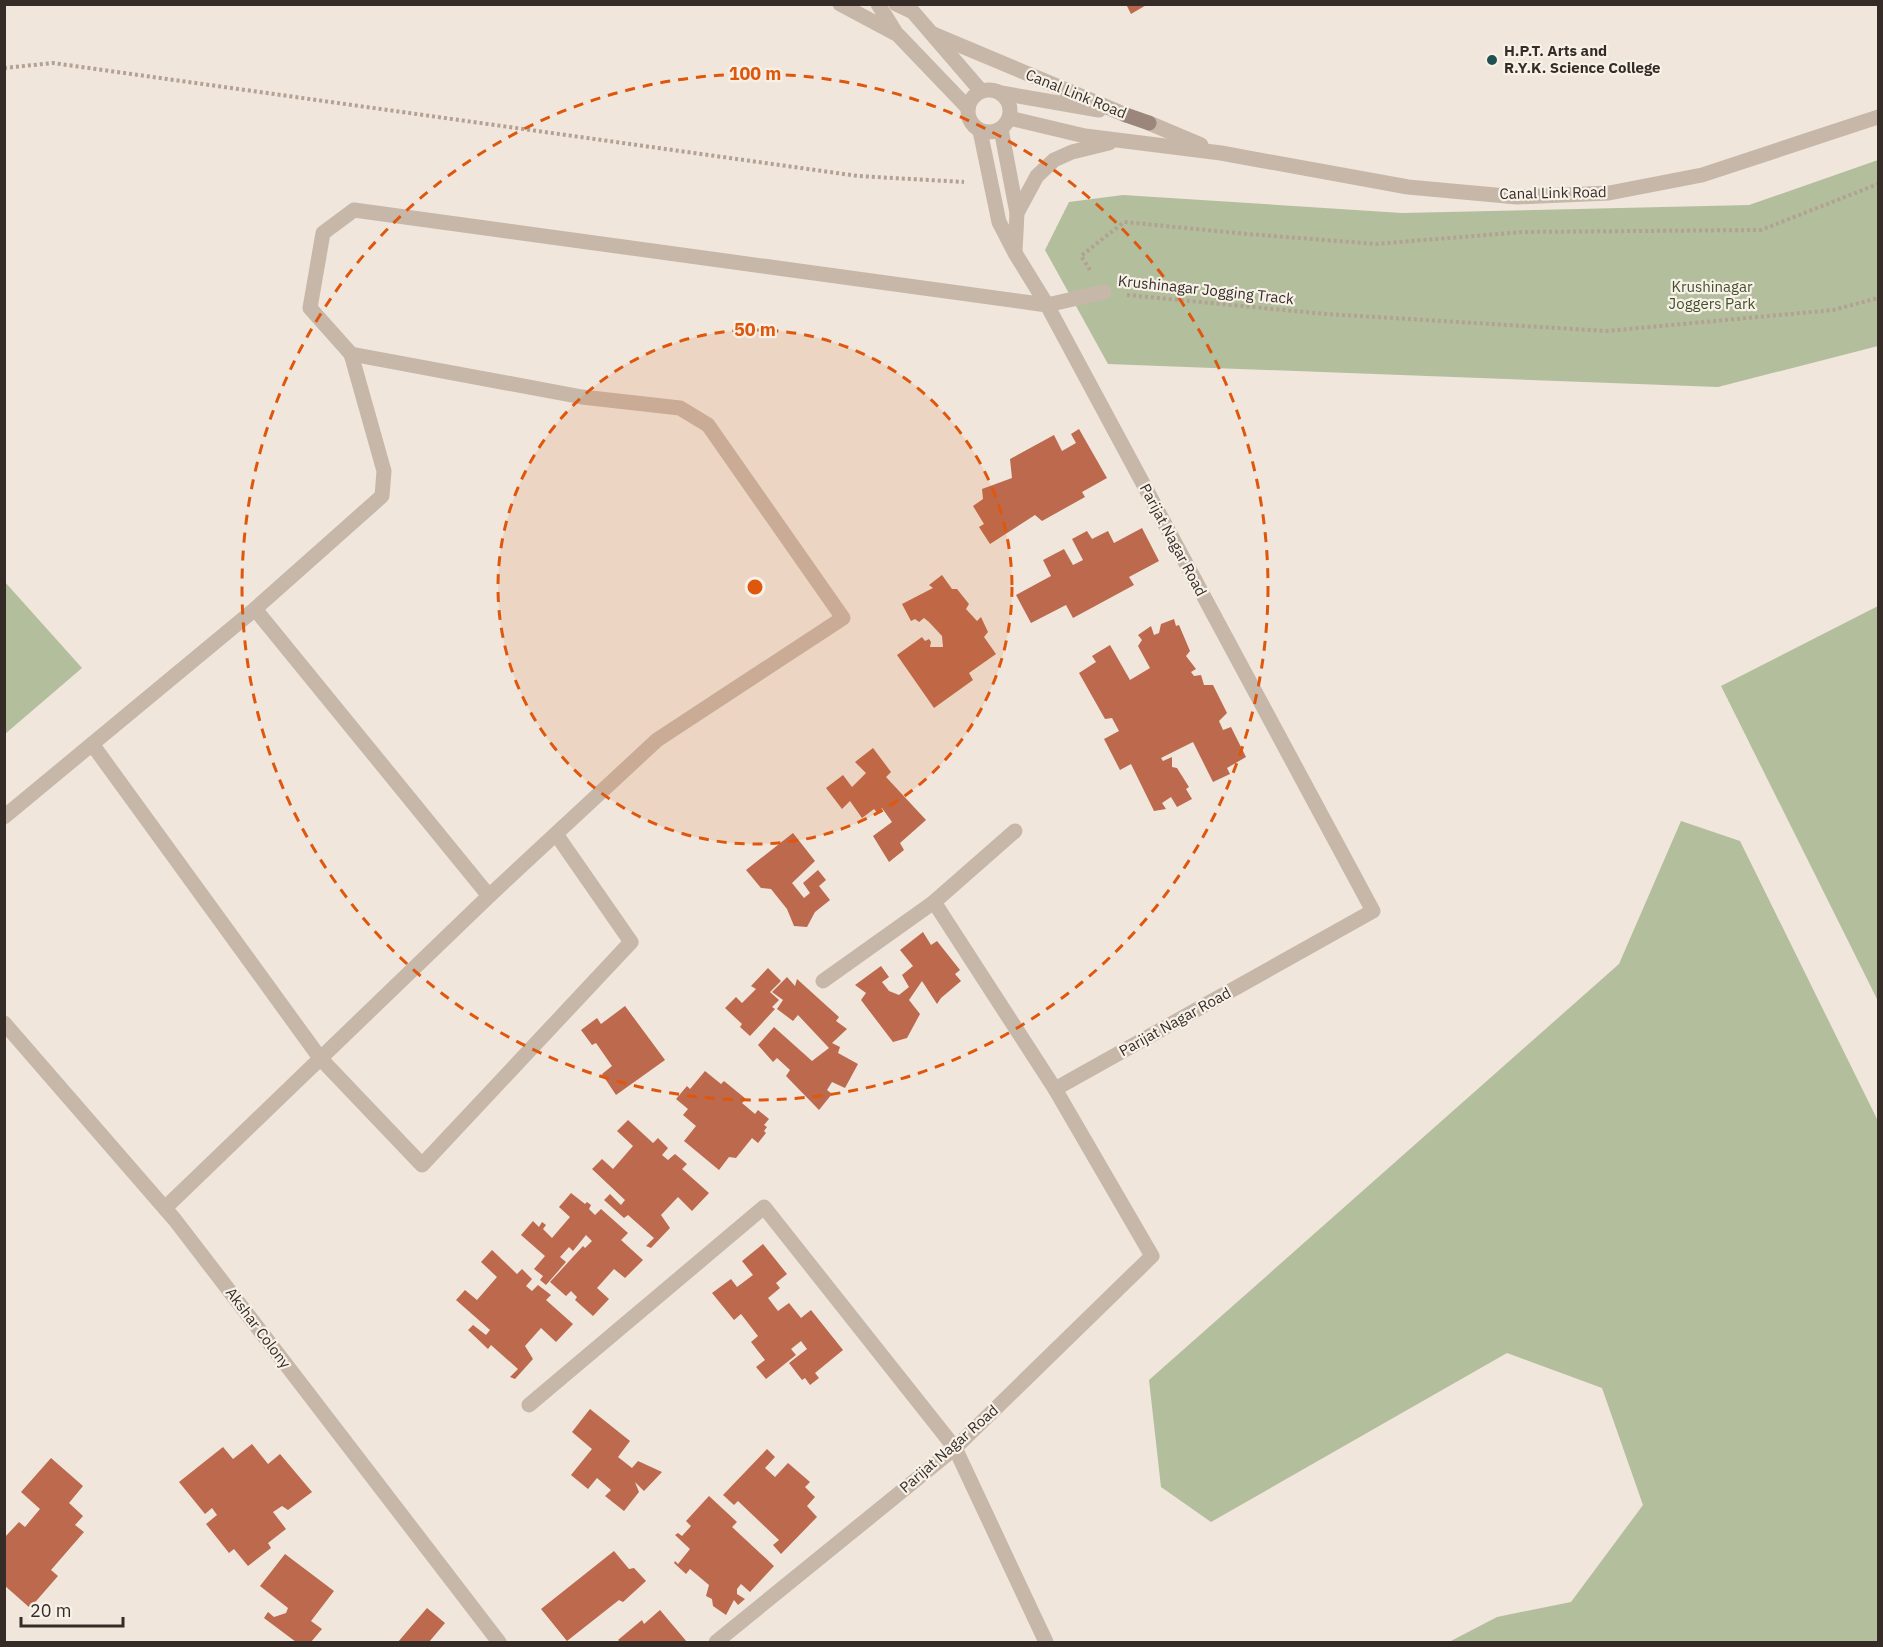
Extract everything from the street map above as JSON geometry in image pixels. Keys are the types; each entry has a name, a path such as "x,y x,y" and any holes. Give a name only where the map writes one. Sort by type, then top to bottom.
{"main road":[{"name":"Canal Link Road","path":"1126,115 1149,123"}],"street":[{"path":"840,4 898,35"},
{"path":"878,4 898,35 968,108"},
{"name":"Canal Link Road","path":"896,4 909,8 981,91"},
{"name":"Canal Link Road","path":"933,34 1126,115"},
{"path":"1047,305 999,222 980,131 970,121 968,108 970,100 981,91 995,90 1001,93 1126,115"},
{"path":"1001,93 1010,104 1005,123 1017,213 1015,253"},
{"name":"Canal Link Road","path":"1005,123 1118,141 1221,153 1408,188 1517,197 1609,193 1701,175 1878,117"},
{"path":"980,131 994,132 1005,123"},
{"name":"Canal Link Road","path":"1149,123 1221,153"},
{"path":"1017,213 1037,176 1054,160 1072,152 1118,141"},
{"path":"4,817 255,609 382,496 384,471 351,354 310,308 323,233 354,210 1047,305 1104,292"},
{"name":"Parijat Nagar Road","path":"716,1642 955,1448 1152,1256 1055,1089 1373,911 1047,305"},
{"path":"165,1208 489,896 657,740 843,618 708,425 680,408 582,397 351,354"},
{"path":"255,609 489,896"},
{"path":"92,744 320,1058 422,1165 631,942 556,834"},
{"path":"823,981 934,902 1015,831"},
{"path":"934,902 1055,1089"},
{"name":"Akshar Colony","path":"4,1023 165,1208 500,1642"},
{"path":"529,1405 765,1208 955,1448 1046,1642"}],"path":[{"path":"4,68 53,63 858,176 992,183"},
{"name":"Krushinagar Jogging Track","path":"1878,184 1761,230 1522,232 1376,243 1124,222 1081,256 1104,292 1173,301 1326,314 1607,331 1833,310 1878,298"}],"green space":[{"name":"Krushinagar Joggers Park","path":"1878,160 1878,346 1718,387 1108,364 1045,250 1069,202 1123,195 1402,213 1749,205"},
{"path":"4,581 82,668 5,734 4,734"},
{"path":"1878,606 1878,1001 1721,686"},
{"path":"1681,821 1740,841 1878,1121 1878,1642 1449,1642 1497,1617 1571,1602 1643,1505 1602,1388 1507,1353 1211,1522 1161,1487 1149,1380 1619,964"}],"building":[{"path":"1126,4 1148,4 1131,14"},
{"path":"1079,429 1107,478 1082,492 1085,497 1042,521 1035,515 990,544 979,527 984,524 973,506 983,499 982,489 1012,478 1010,459 1054,435 1062,451 1076,443 1071,434"},
{"path":"1142,528 1159,561 1129,577 1134,585 1073,618 1066,605 1031,623 1016,595 1051,576 1043,560 1064,549 1073,565 1083,560 1072,539 1087,531 1092,539 1108,531 1114,543"},
{"path":"942,575 952,589 957,589 969,604 966,609 977,621 981,617 988,632 984,637 996,654 969,673 973,680 934,708 897,655 922,637 925,641 929,639 930,647 943,647 942,636 929,622 924,618 919,622 915,619 911,621 902,604 933,588 929,585"},
{"path":"1174,619 1190,651 1186,656 1196,669 1191,672 1194,676 1201,675 1204,685 1213,685 1227,713 1219,721 1223,730 1231,727 1246,757 1227,768 1230,774 1213,782 1193,742 1161,758 1163,761 1172,757 1172,767 1177,768 1189,787 1186,789 1192,799 1177,807 1171,797 1162,803 1166,809 1154,811 1131,764 1120,770 1104,739 1119,731 1112,718 1105,719 1079,673 1096,662 1092,656 1110,645 1130,680 1150,668 1138,646 1142,640 1138,635 1151,626 1154,635 1159,633 1161,624"},
{"path":"873,748 891,772 886,777 926,820 900,843 904,850 889,862 873,836 892,822 882,808 878,814 874,809 862,818 850,801 842,809 826,788 843,775 852,787 866,773 855,762"},
{"path":"793,833 815,861 792,883 804,898 810,893 803,883 818,870 826,880 819,886 830,900 815,912 807,927 794,926 787,909 771,889 761,888 746,870"},
{"path":"923,932 931,945 937,941 960,970 955,974 961,981 937,1004 922,981 909,1000 920,1014 907,1038 893,1042 861,1000 866,993 855,985 881,966 889,977 882,982 889,991 899,995 909,987 902,975 913,966 900,950"},
{"path":"768,968 781,981 770,992 779,1000 772,1007 775,1009 750,1036 740,1027 742,1024 725,1008 736,997 742,1003 756,989 751,986"},
{"path":"787,977 795,986 797,979 839,1017 836,1021 847,1029 832,1043 840,1047 838,1053 858,1064 845,1088 832,1082 827,1090 832,1094 819,1110 786,1076 790,1070 777,1058 773,1062 758,1045 774,1027 812,1061 829,1048 798,1015 793,1021 777,1009 783,1000 772,992"},
{"path":"625,1006 665,1060 616,1095 602,1074 612,1066 596,1043 592,1045 581,1030 597,1018 601,1024"},
{"path":"705,1071 721,1084 724,1081 746,1099 742,1103 755,1114 758,1110 769,1119 764,1125 767,1127 764,1131 766,1133 758,1143 752,1138 736,1158 729,1157 719,1170 684,1141 696,1126 683,1115 688,1109 676,1099 687,1086 690,1089"},
{"path":"628,1120 653,1143 658,1138 668,1148 662,1155 668,1160 675,1154 687,1164 682,1169 709,1193 692,1211 678,1197 661,1215 670,1228 651,1248 646,1246 654,1238 628,1215 624,1218 604,1200 610,1194 621,1205 625,1200 592,1169 602,1159 613,1169 633,1146 617,1131"},
{"path":"571,1193 585,1204 587,1202 591,1205 589,1209 595,1215 601,1209 628,1233 621,1240 643,1260 625,1278 614,1269 597,1288 609,1299 593,1316 575,1300 577,1297 571,1291 566,1296 550,1282 583,1246 585,1248 592,1241 586,1235 573,1251 569,1247 560,1257 566,1262 546,1285 540,1280 543,1276 534,1269 545,1256 521,1235 533,1221 539,1227 542,1222 546,1225 543,1229 552,1238 570,1217 559,1207"},
{"path":"763,1244 787,1274 776,1283 780,1288 768,1298 778,1311 789,1303 801,1318 811,1310 843,1350 815,1373 819,1378 810,1385 805,1378 802,1380 789,1363 807,1349 801,1341 791,1349 796,1355 766,1379 756,1367 765,1360 751,1342 758,1336 741,1314 734,1320 712,1293 731,1279 737,1287 753,1275 742,1261"},
{"path":"492,1250 517,1274 522,1269 532,1279 526,1286 532,1291 538,1285 551,1295 546,1300 573,1324 556,1342 541,1328 525,1346 533,1359 515,1379 510,1377 518,1369 491,1345 488,1349 468,1330 473,1325 486,1335 490,1330 456,1300 465,1290 477,1300 497,1277 481,1262"},
{"path":"590,1409 630,1441 618,1457 632,1468 638,1461 662,1472 644,1491 635,1482 639,1492 624,1511 605,1496 611,1490 597,1478 588,1489 571,1475 592,1449 572,1432"},
{"path":"252,1444 268,1464 280,1454 312,1492 288,1510 282,1506 273,1512 286,1529 268,1543 271,1548 248,1566 234,1549 229,1553 206,1524 217,1515 212,1508 205,1514 179,1482 223,1447 233,1459"},
{"path":"767,1449 775,1457 765,1468 775,1477 788,1463 810,1482 805,1487 815,1497 807,1506 817,1517 781,1554 773,1545 779,1540 738,1501 734,1505 723,1495"},
{"path":"51,1458 83,1486 69,1503 83,1516 75,1525 84,1532 51,1570 58,1576 30,1608 4,1585 4,1538 19,1522 25,1527 40,1509 21,1492"},
{"path":"709,1496 737,1522 732,1527 774,1566 750,1592 741,1584 737,1589 737,1594 745,1599 738,1605 734,1600 726,1615 713,1606 712,1599 706,1596 709,1585 690,1569 686,1574 674,1563 675,1561 678,1564 690,1549 675,1535 678,1533 682,1536 691,1526 686,1521"},
{"path":"614,1551 629,1569 634,1568 646,1581 623,1602 619,1600 567,1641 541,1609"},
{"path":"285,1554 334,1591 311,1621 322,1629 311,1642 296,1642 264,1618 268,1612 274,1617 286,1613 288,1608 260,1586"},
{"path":"427,1608 445,1623 429,1642 398,1642"},
{"path":"660,1610 687,1642 620,1642 618,1640 642,1620 644,1624"}],"place":[{"name":"H.P.T. Arts and R.Y.K. Science College","path":"1492,60"}]}
